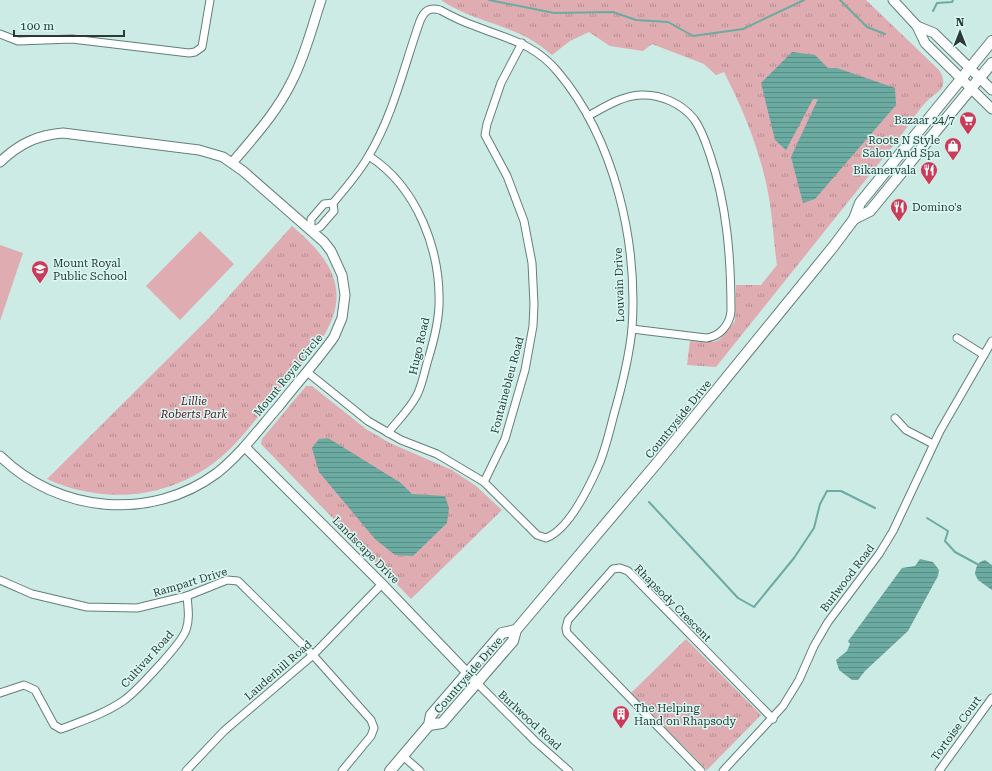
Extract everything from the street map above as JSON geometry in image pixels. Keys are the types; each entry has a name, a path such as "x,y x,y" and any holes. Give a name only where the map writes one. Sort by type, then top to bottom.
{"main road":[{"name":"Countryside Drive","path":"429,725 442,723 513,641 516,630 662,457 854,219 860,203 992,41"},
{"name":"Countryside Drive","path":"854,219 870,211 992,63"},
{"name":"Countryside Drive","path":"390,771 429,725 431,715 502,632 516,630"}],"street":[{"path":"0,34 18,41 72,39 196,52 202,47 210,0"},
{"path":"232,163 266,124 292,82 302,59 320,0"},
{"path":"892,0 917,26 925,43 992,109"},
{"name":"Louvain Drive","path":"307,372 355,412 388,433 437,454 484,482 537,535 546,538 556,532 584,497 602,459 626,374 632,329 632,272 624,217 610,168 588,116 565,80 552,64 537,52 522,43 475,26 434,8 424,13 389,114 369,156 349,185 333,203 324,204 311,219 311,231 320,227 334,211 333,203"},
{"path":"917,26 934,33 992,90"},
{"name":"Fontainebleu Road","path":"484,482 505,439 524,370 533,326 534,304 532,263 524,221 507,176 485,135 487,124 501,82 522,43"},
{"path":"588,116 617,100 641,95 665,99 682,107 694,120 705,139 723,208 729,252 731,311 730,318 722,331 712,338 706,338 632,329"},
{"name":"Mount Royal Circle","path":"0,162 16,148 32,139 51,134 63,134 199,150 217,154 232,163 324,242 336,259 344,285 345,305 342,318 334,337 307,372 244,447 217,473 182,493 155,501 126,505 86,502 54,493 22,475 0,456"},
{"name":"Hugo Road","path":"369,156 388,169 402,186 417,210 433,251 438,283 437,324 421,386 413,402 388,433"},
{"path":"956,338 984,355"},
{"name":"Burlwood Road","path":"723,771 773,719 794,689 814,646 828,622 866,574 893,531 933,444 992,341"},
{"path":"895,418 906,430 933,444"},
{"name":"Landscape Drive","path":"244,447 382,584 477,683"},
{"name":"Rhapsody Crescent","path":"701,771 567,633 566,628 568,620 613,569 620,568 628,571 773,719"},
{"name":"Rampart Drive","path":"0,580 32,594 88,607 137,608 187,596 227,580 238,581 313,655 371,720 374,728 371,736 342,771"},
{"name":"Lauderhill Road","path":"186,771 224,731 313,655 382,584"},
{"name":"Cultivar Road","path":"0,693 24,685 35,690 54,725 61,729 124,701 154,671 182,638 187,628 189,618 187,596"},
{"name":"Burlwood Road","path":"477,683 535,741 569,771"},
{"name":"Tortoise Court","path":"939,771 992,698"},
{"path":"402,756 420,771"}],"green space":[{"path":"441,0 866,0 939,70 943,85 939,91 920,109 900,137 716,367 687,365 690,341 714,342 720,339 735,321 736,285 761,285 777,265 770,204 763,170 746,120 724,72 716,75 704,64 652,44 643,51 610,46 589,32 570,41 552,55 525,36 468,14"},
{"name":"Lillie Roberts Park","path":"292,226 314,247 324,259 331,271 337,297 334,312 325,335 316,347 232,447 212,464 191,477 168,487 145,493 120,495 96,493 71,488 47,479 210,317"},
{"path":"200,231 234,264 180,320 146,286"},
{"path":"0,245 23,253 0,321"},
{"path":"306,386 312,386 366,429 390,443 452,470 476,486 502,510 411,599 261,444 262,439"},
{"path":"686,639 761,715 707,770 631,693"}],"shaded area":[{"path":"792,52 815,55 828,68 837,68 895,88 896,105 815,199 803,203 791,157 818,99 813,99 786,150 775,140 761,83"},
{"path":"328,438 401,483 412,494 445,496 449,508 447,523 413,556 395,555 375,539 319,472 312,448 319,439"},
{"path":"920,559 933,562 939,570 938,576 908,631 865,671 858,680 852,680 839,670 836,660 847,651 850,644 848,641 902,568 915,566"},
{"path":"985,560 992,565 992,590 978,580 975,574 977,565"}],"waterway":[{"path":"489,0 554,13 613,12 636,20 668,22 693,36 743,29 804,0"},
{"path":"840,0 867,27 885,34"},
{"path":"933,11 937,3 952,2 953,0"},
{"path":"649,502 738,598 754,607 794,558 814,528 820,504 827,491 841,491 875,508"},
{"path":"927,518 948,531 945,541 955,552 979,565"}],"place":[{"name":"Bazaar 24/7","path":"968,135"},
{"name":"Roots N Style Salon And Spa","path":"953,161"},
{"name":"Bikanervala","path":"929,185"},
{"name":"Domino's","path":"899,222"},
{"name":"Mount Royal Public School","path":"40,284"},
{"name":"The Helping Hand on Rhapsody","path":"621,729"}]}
